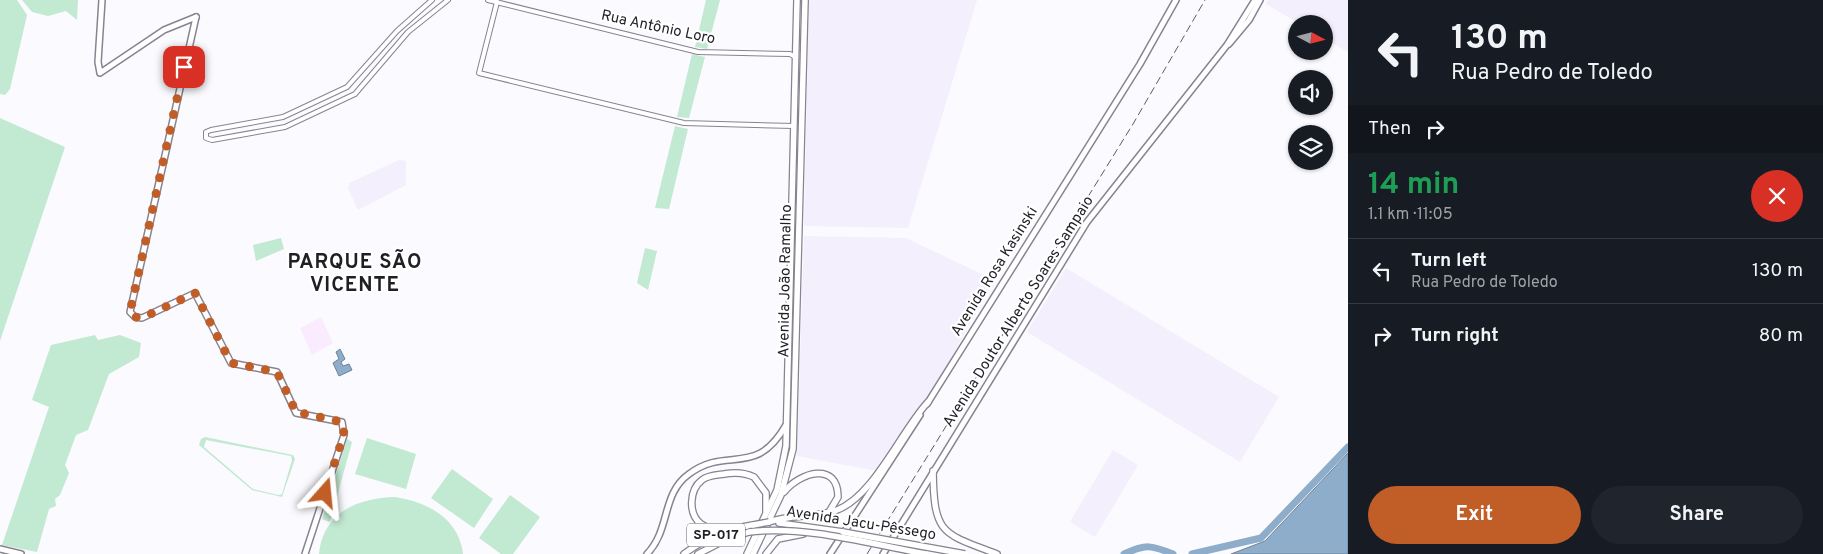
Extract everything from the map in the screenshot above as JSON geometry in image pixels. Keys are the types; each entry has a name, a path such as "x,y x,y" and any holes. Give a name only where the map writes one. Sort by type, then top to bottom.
{"highway":[{"name":"Avenida João Ramalho","path":"747,554 768,520 782,471 787,424 797,0"},
{"name":"Avenida João Ramalho","path":"754,552 781,495 791,463 794,441 805,0"},
{"path":"795,57 800,64 802,100"},
{"path":"794,126 802,122"},
{"path":"727,530 710,529 696,520 693,514 692,499 696,486 701,481 713,476 740,472 754,477 766,493 768,520 828,513 849,504 873,479 908,426 928,402"},
{"path":"933,471 933,500 937,518 948,532 964,542 997,554"},
{"path":"781,495 790,484 804,475 814,473 832,479 838,490 838,496 834,506 828,513"},
{"name":"Avenida Jacu-Pêssego","path":"727,530 768,520 965,554"},
{"name":"SP-017","path":"684,554 702,540 727,530"},
{"name":"Avenida Jacu-Pêssego","path":"698,554 727,539 749,532 770,530 808,533 926,554"},
{"path":"766,554 778,539 808,533"}],"main road":[{"path":"102,0 98,62 100,73 164,30 196,17 131,305 131,314 142,318 195,293 231,363 277,372 296,412 342,422 344,434 305,554"},
{"name":"Avenida Rosa Kasinski","path":"830,554 928,402 1124,88 1176,0"},
{"name":"Avenida Doutor Alberto Soares Sampaio","path":"1227,46 1236,39 1254,10 1257,0"},
{"name":"Avenida Doutor Alberto Soares Sampaio","path":"883,554 1087,222 1227,46 1257,0"},
{"path":"1247,16 1254,10"},
{"path":"647,554 663,529 671,496 688,474 711,463 760,455 775,443 787,424"},
{"path":"0,549 21,554"}],"street":[{"path":"432,0 397,31 350,85 283,117 211,130 206,132 205,136 212,140 282,128 357,93 408,32 448,0"},
{"name":"Rua Antônio Loro","path":"488,0 703,53 790,54 795,57"},
{"path":"497,2 480,73 684,123 794,126"},
{"path":"334,93 338,102"}],"shaded area":[{"path":"809,0 977,0 908,228 804,226"},
{"path":"1268,0 1348,0 1348,52 1333,43 1333,15 1288,15 1288,17 1266,4"},
{"path":"399,160 406,161 406,185 358,210 348,188 349,183"},
{"path":"804,236 906,238 994,280 940,378 877,471 797,456"},
{"path":"1066,268 1279,397 1240,462 1027,332"},
{"path":"321,317 333,343 312,355 300,328"},
{"path":"1113,450 1138,465 1095,537 1070,522"}],"green space":[{"path":"0,0 17,0 27,15 10,89 5,95 0,94"},
{"path":"22,0 78,0 77,20 66,11 48,16 32,12"},
{"path":"706,0 720,0 707,49 695,47"},
{"path":"692,54 705,57 689,118 677,117"},
{"path":"0,118 65,147 0,341"},
{"path":"675,126 688,129 669,209 655,208"},
{"path":"281,238 284,249 256,261 253,245"},
{"path":"645,248 657,251 648,290 637,283"},
{"path":"95,335 98,340 120,335 141,343 139,357 109,374 88,430 76,435 65,465 69,473 60,495 55,499 56,506 49,509 37,552 2,545 49,407 32,400 51,345"},
{"path":"205,437 293,455 295,459 282,497 252,490 199,445 201,439","holes":["206,440 291,456 292,460 282,494 278,495 253,489 204,447"]},
{"path":"367,438 416,454 406,489 355,474"},
{"path":"347,439 352,442 330,522 322,519"},
{"path":"452,469 493,499 474,528 431,498"},
{"path":"510,495 540,517 513,554 501,554 479,538"},
{"path":"395,497 419,503 440,514 455,531 463,554 319,554 327,528 345,510 368,500"}],"water":[{"path":"340,349 345,359 341,362 343,366 349,364 352,370 339,376 333,363 339,359 336,352"},
{"path":"1348,453 1348,554 1231,554 1265,541"}],"waterway":[{"path":"1192,554 1261,538 1348,447"},
{"path":"1124,554 1143,547 1154,547 1173,554"}],"railway":[{"path":"867,554 1133,124 1205,0"}],"district":[{"name":"PARQUE SÃO VICENTE","path":"355,274"}],"route":[{"path":"184,67 130,312 135,317 142,318 195,293 231,363 277,372 296,412 342,422 344,434 325,493"}]}
